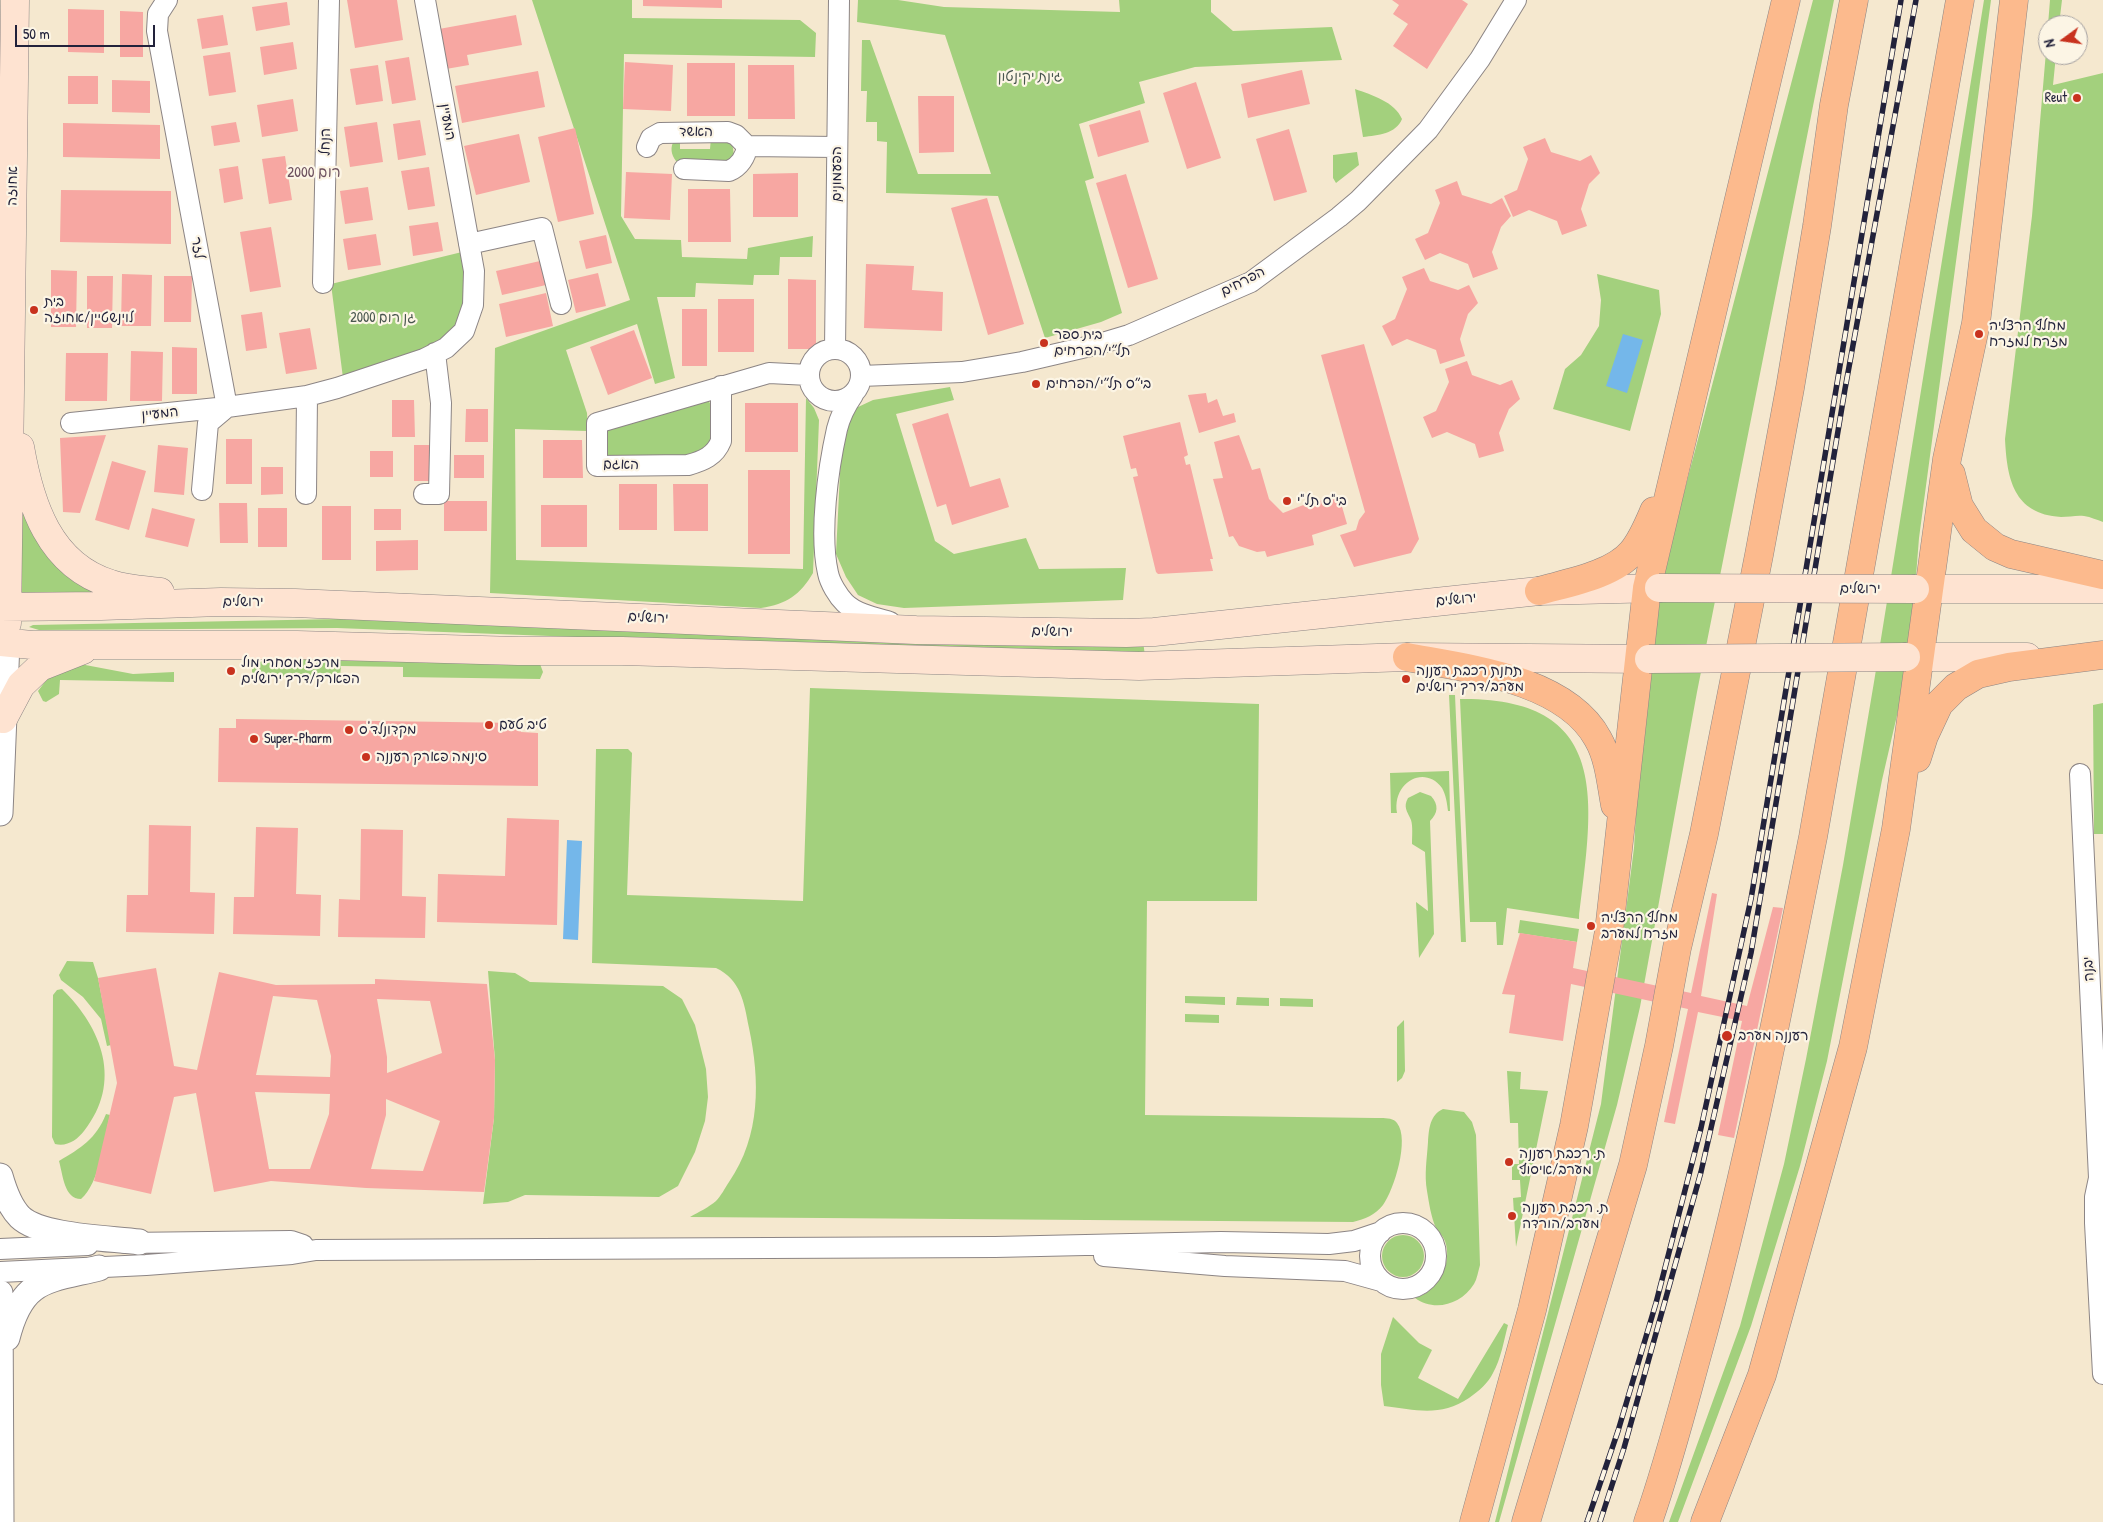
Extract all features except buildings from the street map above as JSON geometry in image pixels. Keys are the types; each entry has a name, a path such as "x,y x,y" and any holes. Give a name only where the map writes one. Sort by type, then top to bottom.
{"highway":[{"path":"1474,1522 1532,1310 1574,1126 1609,931 1653,588 1677,462 1786,0"},
{"path":"1526,1522 1628,1184 1647,1101 1677,948 1704,834 1761,546 1792,378 1834,105 1854,0"},
{"path":"1648,1522 1666,1471 1734,1216 1788,961 1813,837 1960,0"},
{"path":"1896,829 1912,657 1922,589 1976,322 2014,0"},
{"path":"1947,459 1959,506 1974,530 1982,538 1995,547 2011,554 2103,575"},
{"path":"1539,591 1591,576 1619,563 1631,553 1640,541 1677,462"},
{"path":"1705,1522 1762,1375 1810,1206 1853,1047 1896,829 1924,736 1939,704 1956,687 1978,674 2103,655"},
{"path":"1407,657 1493,673 1528,684 1561,702 1582,718 1598,738 1605,756 1620,836"}],"main road":[{"name":"אחוזה","path":"3,642 11,346 15,0"},
{"path":"11,346 18,431 24,474 38,515 50,538 71,561 86,572 110,584 221,602"},
{"name":"ירושלים","path":"4,607 221,602 305,603 916,630 1154,632 1539,591 1653,588 2103,589"},
{"path":"3,642 96,645 296,645 518,651 622,651 1139,666 1407,657 1644,659 2103,655"},
{"path":"3,719 21,685 40,667 96,645"}],"street":[{"name":"לזר","path":"167,0 158,14 157,31 227,407"},
{"name":"הנחל","path":"323,283 329,0"},
{"name":"המעיין","path":"71,423 227,407 307,396 424,359 446,348 464,331 474,305 474,271 425,0"},
{"name":"הפעמונים","path":"835,349 839,0"},
{"name":"הפרחים","path":"861,376 962,372 1022,362 1099,344 1129,335 1251,282 1358,201 1428,130 1480,59 1516,0"},
{"name":"האשד","path":"647,147 651,138 660,133 682,132 728,132 736,135 747,146"},
{"path":"684,169 729,171 736,168 742,161 747,146 837,147"},
{"path":"469,244 542,228 561,304"},
{"path":"853,395 837,402 821,397 812,386 809,375 811,365 826,350 844,350 852,355 858,362 861,376 858,388 853,395 845,406 837,428 827,498 825,549 828,575 840,596 851,607 868,616 916,630"},
{"path":"424,494 439,494 441,403 435,353"},
{"name":"האגם","path":"721,386 720,441 717,450 710,456 700,462 688,465 597,466 597,423 721,386 769,373 809,375"},
{"path":"306,494 307,396"},
{"path":"202,490 208,423 227,407"},
{"path":"0,813 3,642"},
{"name":"יבנה","path":"2080,774 2096,971 2099,1178 2095,1197 2095,1223 2103,1374"},
{"path":"0,1176 4,1191 19,1216 38,1228 139,1242"},
{"path":"0,1272 99,1268 292,1254 316,1250 995,1247 1221,1242 1329,1244 1354,1241 1381,1232 1394,1225 1404,1224 1415,1226 1424,1231 1431,1239 1436,1260 1433,1271 1418,1286 1396,1289 1381,1281 1345,1272 1225,1266 995,1247"},
{"path":"1381,1232 1374,1241 1371,1251 1373,1267 1381,1281"},
{"path":"0,1249 139,1242 291,1242 316,1250"},
{"path":"1,1360 10,1325 25,1295 35,1286 99,1268"},
{"path":"0,1293 1,1522"}],"green space":[{"path":"532,0 632,0 632,18 800,20 816,33 815,57 624,54 621,216 635,239 681,240 682,257 747,259 748,248 813,236 812,257 780,257 779,275 754,275 753,285 696,283 695,297 657,297 675,378 655,384 637,324 566,350 587,413 588,431 515,429 516,560 803,569 806,398 814,408 819,420 813,573 798,593 778,604 761,608 490,593 495,348 630,300"},
{"name":"גינת יקינטון","path":"858,0 898,0 944,7 1120,12 1119,0 1211,0 1211,12 1233,31 1332,27 1342,60 1195,67 1139,82 1145,103 1079,124 1094,178 1085,181 1122,313 1101,322 1045,338 998,196 886,193 887,142 877,141 877,122 866,122 867,91 861,91 862,40 870,40 918,174 991,174 945,35 857,22"},
{"path":"1813,0 1834,0 1697,692 1640,1007 1617,1105 1499,1522 1495,1522 1601,1104 1634,848 1642,710 1659,588"},
{"path":"1984,0 1991,0 1919,538 1915,589 1901,698 1882,780 1827,1061 1800,1166 1751,1326 1678,1522 1669,1522 1740,1326 1784,1164 1806,1059 1843,865 1874,682"},
{"path":"2050,0 2062,0 2060,15 2049,15"},
{"path":"2045,65 2055,65 2053,85 2103,73 2103,522 2084,516 2061,517 2032,509 2023,501 2011,480 2005,439 2032,216"},
{"path":"1355,89 1389,104 1399,113 1402,119 1399,124 1386,133 1363,137"},
{"path":"680,138 680,149 710,149 711,138 732,142 734,155 729,162 676,161 672,153 672,146 674,140"},
{"path":"1357,152 1359,165 1336,183 1333,178 1333,155"},
{"name":"גן רום 2000","path":"462,252 467,302 457,330 441,344 343,378 331,284"},
{"path":"1597,274 1659,290 1661,314 1630,431 1553,409 1565,369 1581,355 1599,326 1601,300"},
{"path":"950,387 954,400 896,414 935,541 954,554 1026,538 1039,569 1126,568 1123,600 904,608 877,604 858,595 846,577 836,554 842,433 856,408 873,400"},
{"path":"708,400 711,405 711,441 701,455 612,458 607,453 604,446 604,430"},
{"path":"20,478 23,496 125,596 19,597"},
{"path":"338,619 1143,641 1145,656 337,628 39,630 29,627 33,625"},
{"path":"278,657 540,664 543,672 540,679 403,677 403,667 341,666 340,677 252,676 252,664"},
{"path":"80,664 133,674 174,672 174,682 60,680 59,694 46,702 43,701 38,691 48,678"},
{"path":"810,688 1259,704 1257,901 1147,901 1145,1115 1387,1118 1393,1120 1401,1131 1401,1152 1396,1177 1383,1205 1370,1216 1353,1222 690,1217 718,1199 739,1164 747,1146 752,1127 756,1087 753,1048 747,1018 743,1001 736,985 716,968 592,963 596,749 628,749 632,753 627,895 803,901"},
{"path":"1449,695 1455,695 1466,942 1461,942"},
{"path":"1460,699 1510,703 1546,717 1570,738 1583,766 1588,800 1588,837 1579,919 1507,908 1503,945 1497,945 1496,922 1470,922"},
{"path":"2103,703 2103,834 2094,834 2093,705"},
{"path":"1449,771 1450,811 1448,811 1442,788 1435,781 1419,777 1411,780 1404,786 1399,793 1397,813 1391,813 1390,773"},
{"path":"1420,792 1431,796 1436,809 1435,815 1430,821 1434,934 1419,958 1416,902 1428,911 1425,852 1412,844 1412,822 1406,807 1408,798"},
{"path":"1520,920 1579,929 1577,942 1518,933"},
{"path":"67,961 93,962 111,1045 107,1046 101,1019 83,997 61,980 59,975"},
{"path":"488,971 515,973 530,982 663,986 682,999 695,1025 706,1069 708,1097 705,1121 695,1152 678,1186 659,1197 525,1195 508,1202 483,1204 494,1118 495,1060"},
{"path":"62,989 76,1004 97,1038 103,1056 105,1075 103,1094 96,1112 84,1131 71,1142 59,1145 55,1144 52,1137 53,995 57,990"},
{"path":"1185,996 1225,997 1225,1005 1185,1003"},
{"path":"1237,997 1269,998 1269,1006 1236,1005"},
{"path":"1280,998 1313,999 1313,1007 1280,1006"},
{"path":"1185,1014 1219,1015 1219,1023 1185,1022"},
{"path":"1404,1020 1405,1071 1402,1078 1397,1082 1397,1027"},
{"path":"1507,1071 1521,1072 1520,1089 1548,1091 1516,1247 1513,1198 1521,1197 1520,1180 1512,1180 1512,1164 1519,1164 1518,1123 1510,1123"},
{"path":"1443,1109 1464,1112 1472,1122 1476,1135 1480,1265 1475,1282 1462,1297 1447,1304 1430,1305 1415,1298 1431,1290 1437,1283 1442,1276 1447,1258 1445,1241 1436,1228 1431,1215 1426,1179 1430,1127 1435,1115"},
{"path":"106,1114 110,1115 97,1172 87,1192 81,1199 75,1198 65,1185 59,1161 74,1152 93,1136"},
{"path":"1407,1235 1415,1238 1421,1244 1424,1256 1421,1268 1415,1274 1399,1277 1391,1274 1385,1268 1382,1252 1385,1244 1391,1238"},
{"path":"1393,1317 1419,1343 1432,1350 1418,1378 1458,1399 1504,1323 1508,1325 1496,1368 1480,1390 1459,1404 1428,1411 1384,1406 1381,1385 1381,1354"}],"water":[{"path":"1623,334 1643,340 1627,393 1606,386"},
{"path":"567,840 582,841 578,940 563,939"}],"railway":[{"path":"1587,1522 1618,1431 1656,1303 1701,1128 1751,899 1901,0"},
{"path":"1600,1522 1624,1448 1701,1172 1751,953 1845,389 1916,0"}],"place":[{"name":"Reut","path":"2077,98"},
{"name":"בית לוינשטיין/אחוזה","path":"34,310"},
{"name":"מחלף הרצליה מזרח למזרח","path":"1979,334"},
{"name":"בית ספר תל״י/הפרחים","path":"1044,343"},
{"name":"בי״ס תל״י/הפרחים","path":"1036,384"},
{"name":"בי\"ס תל\"י","path":"1287,501"},
{"name":"מרכז מסחרי מול הפארק/דרך ירושלים","path":"231,671"},
{"name":"תחנת רכבת רעננה מערב/דרך ירושלים","path":"1406,679"},
{"name":"טיב טעם","path":"489,725"},
{"name":"מקדונלד'ס","path":"349,730"},
{"name":"Super-Pharm","path":"254,739"},
{"name":"סינמה פארק רעננה","path":"366,757"},
{"name":"מחלף הרצליה מזרח למערב","path":"1591,926"},
{"name":"רעננה מערב","path":"1727,1036"},
{"name":"ת. רכבת רעננה מערב/איסוף","path":"1509,1162"},
{"name":"ת. רכבת רעננה מערב/הורדה","path":"1512,1216"}],"district":[{"name":"רום 2000","path":"314,173"}]}
